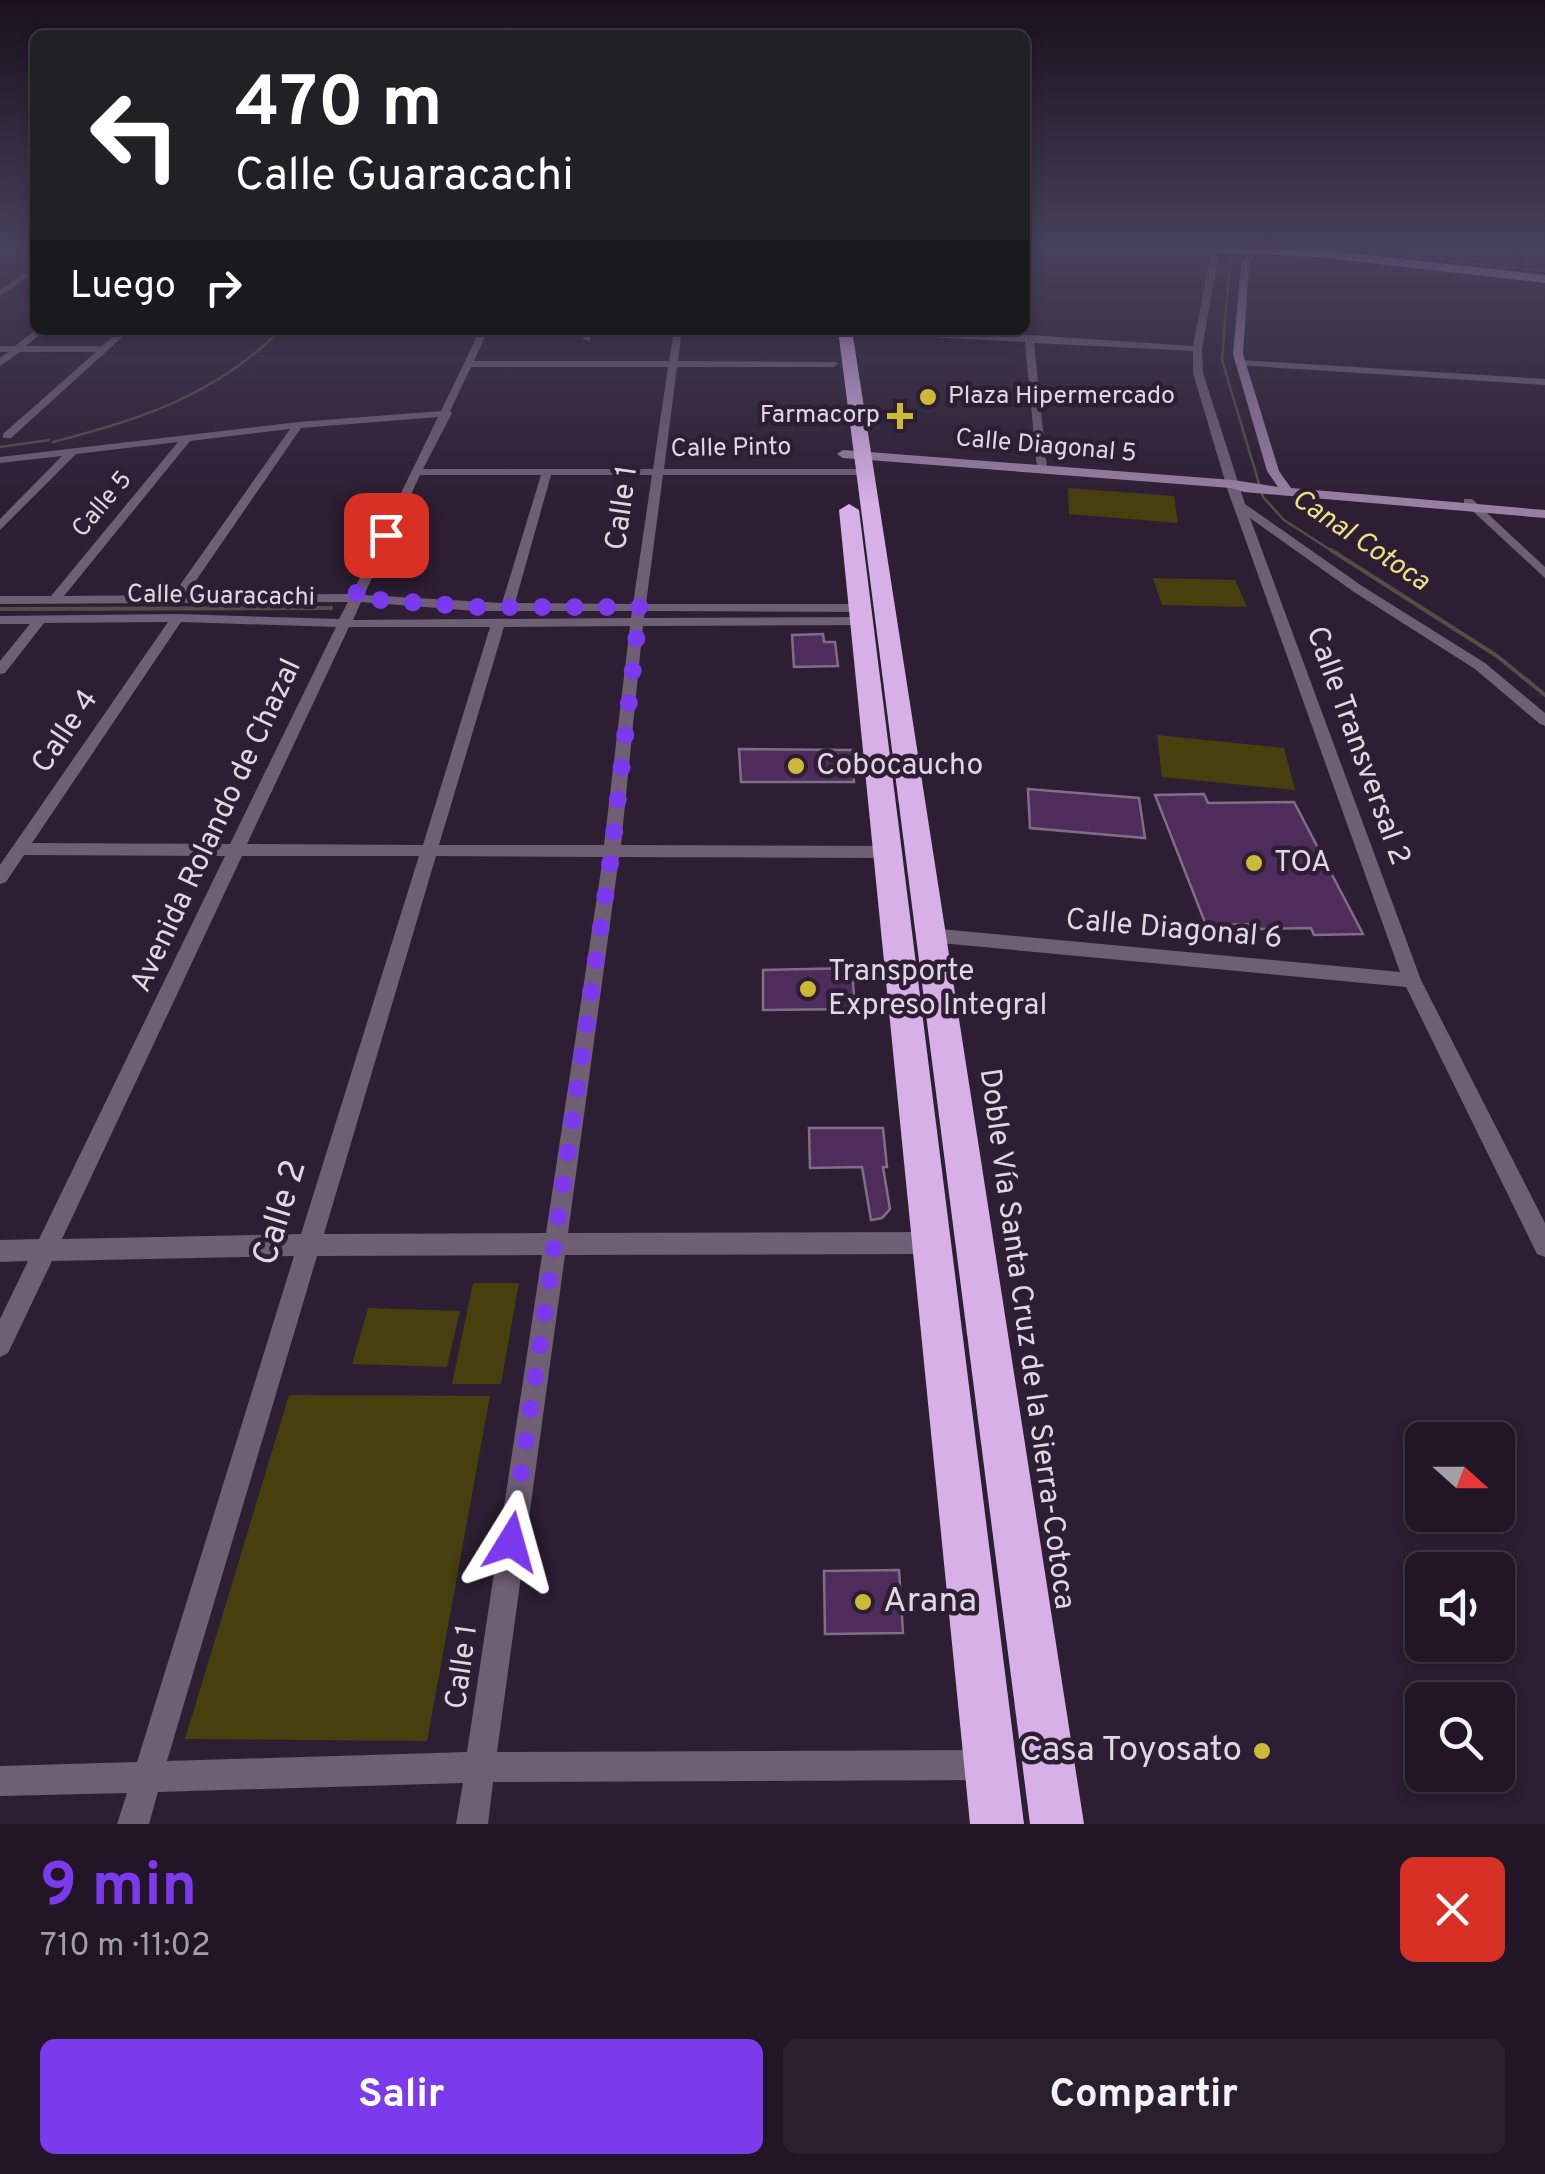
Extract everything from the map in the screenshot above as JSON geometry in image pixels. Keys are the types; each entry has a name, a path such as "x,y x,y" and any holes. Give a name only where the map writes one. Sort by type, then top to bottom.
{"highway":[{"path":"830,335 833,364"},
{"name":"Doble Vía Santa Cruz de la Sierra-Cotoca","path":"845,335 861,614 997,1824"},
{"name":"Doble Vía Santa Cruz de la Sierra-Cotoca","path":"833,364 854,463 930,935 1057,1824"}],"street":[{"name":"Calle Transversal 2","path":"1200,333 1197,349 1201,390 1412,980 1545,1246"},
{"path":"1242,333 1240,362 1272,471 1288,492"},
{"path":"0,363 35,335"},
{"path":"7,436 120,335"},
{"name":"Avenida Rolando de Chazal","path":"0,1345 482,335"},
{"name":"Calle 1","path":"472,1824 612,850 638,615 677,335"},
{"path":"964,335 1197,349"},
{"path":"1029,338 1042,469"},
{"path":"0,349 104,349"},
{"path":"1240,362 1545,382"},
{"path":"468,364 833,364"},
{"path":"0,460 298,425 446,413"},
{"path":"178,599 298,425"},
{"name":"Calle 5","path":"54,600 186,439"},
{"path":"0,526 72,452"},
{"name":"Calle Diagonal 5","path":"854,463 1042,469 1240,492"},
{"name":"Calle Diagonal 5","path":"854,463 1545,510"},
{"name":"Calle Pinto","path":"419,472 659,472 854,463"},
{"name":"Calle 2","path":"132,1824 547,472"},
{"path":"1240,492 1358,589 1480,666 1545,721"},
{"path":"1472,505 1545,574"},
{"name":"Calle Guaracachi","path":"0,600 354,598 502,616"},
{"name":"Calle Guaracachi","path":"0,620 177,618 342,622 502,616 861,614"},
{"name":"Calle 4","path":"0,878 177,618"},
{"path":"0,670 41,619"},
{"path":"19,849 888,852"},
{"name":"Calle Diagonal 6","path":"930,935 1412,980"},
{"path":"0,1251 307,1245 932,1244"},
{"path":"0,1781 480,1767 990,1765"}],"shaded area":[{"path":"1068,488 1174,496 1178,523 1069,514"},
{"path":"1153,578 1235,580 1247,607 1162,605"},
{"path":"1157,735 1284,748 1295,790 1162,777"},
{"path":"473,1283 519,1283 501,1384 452,1384"},
{"path":"368,1308 460,1311 447,1367 352,1364"},
{"path":"289,1395 490,1396 427,1741 185,1739"}],"building":[{"path":"823,634 824,642 835,642 838,666 794,667 792,635"},
{"name":"Cobocaucho","path":"739,749 851,750 854,782 741,782"},
{"path":"1028,789 1139,798 1145,838 1030,828"},
{"name":"TOA","path":"1204,794 1208,803 1294,802 1363,934 1314,935 1311,928 1260,929 1258,924 1206,925 1155,795"},
{"name":"Transporte Expreso Integral","path":"852,968 855,1009 763,1010 763,970"},
{"path":"809,1128 883,1128 887,1167 883,1167 890,1209 882,1218 871,1220 862,1167 810,1168"},
{"name":"Arana","path":"899,1570 903,1633 825,1634 824,1571"}],"waterway":[{"name":"Canal Cotoca","path":"1224,333 1222,360 1263,497 1284,520 1335,553"},
{"path":"53,442 175,402 230,372 275,335"},
{"path":"0,447 49,440"},
{"name":"Canal Cotoca","path":"1331,550 1497,656 1545,695"},
{"path":"0,609 331,608"}],"place":[{"name":"Plaza Hipermercado","path":"928,397"},
{"name":"Farmacorp","path":"900,416"},
{"name":"Cobocaucho","path":"796,766"},
{"name":"TOA","path":"1254,863"},
{"name":"Transporte Expreso Integral","path":"808,989"},
{"name":"Arana","path":"863,1602"},
{"name":"Casa Toyosato","path":"1262,1751"}],"route":[{"path":"386,535 354,598 476,607 640,607 612,850 511,1542"}]}
